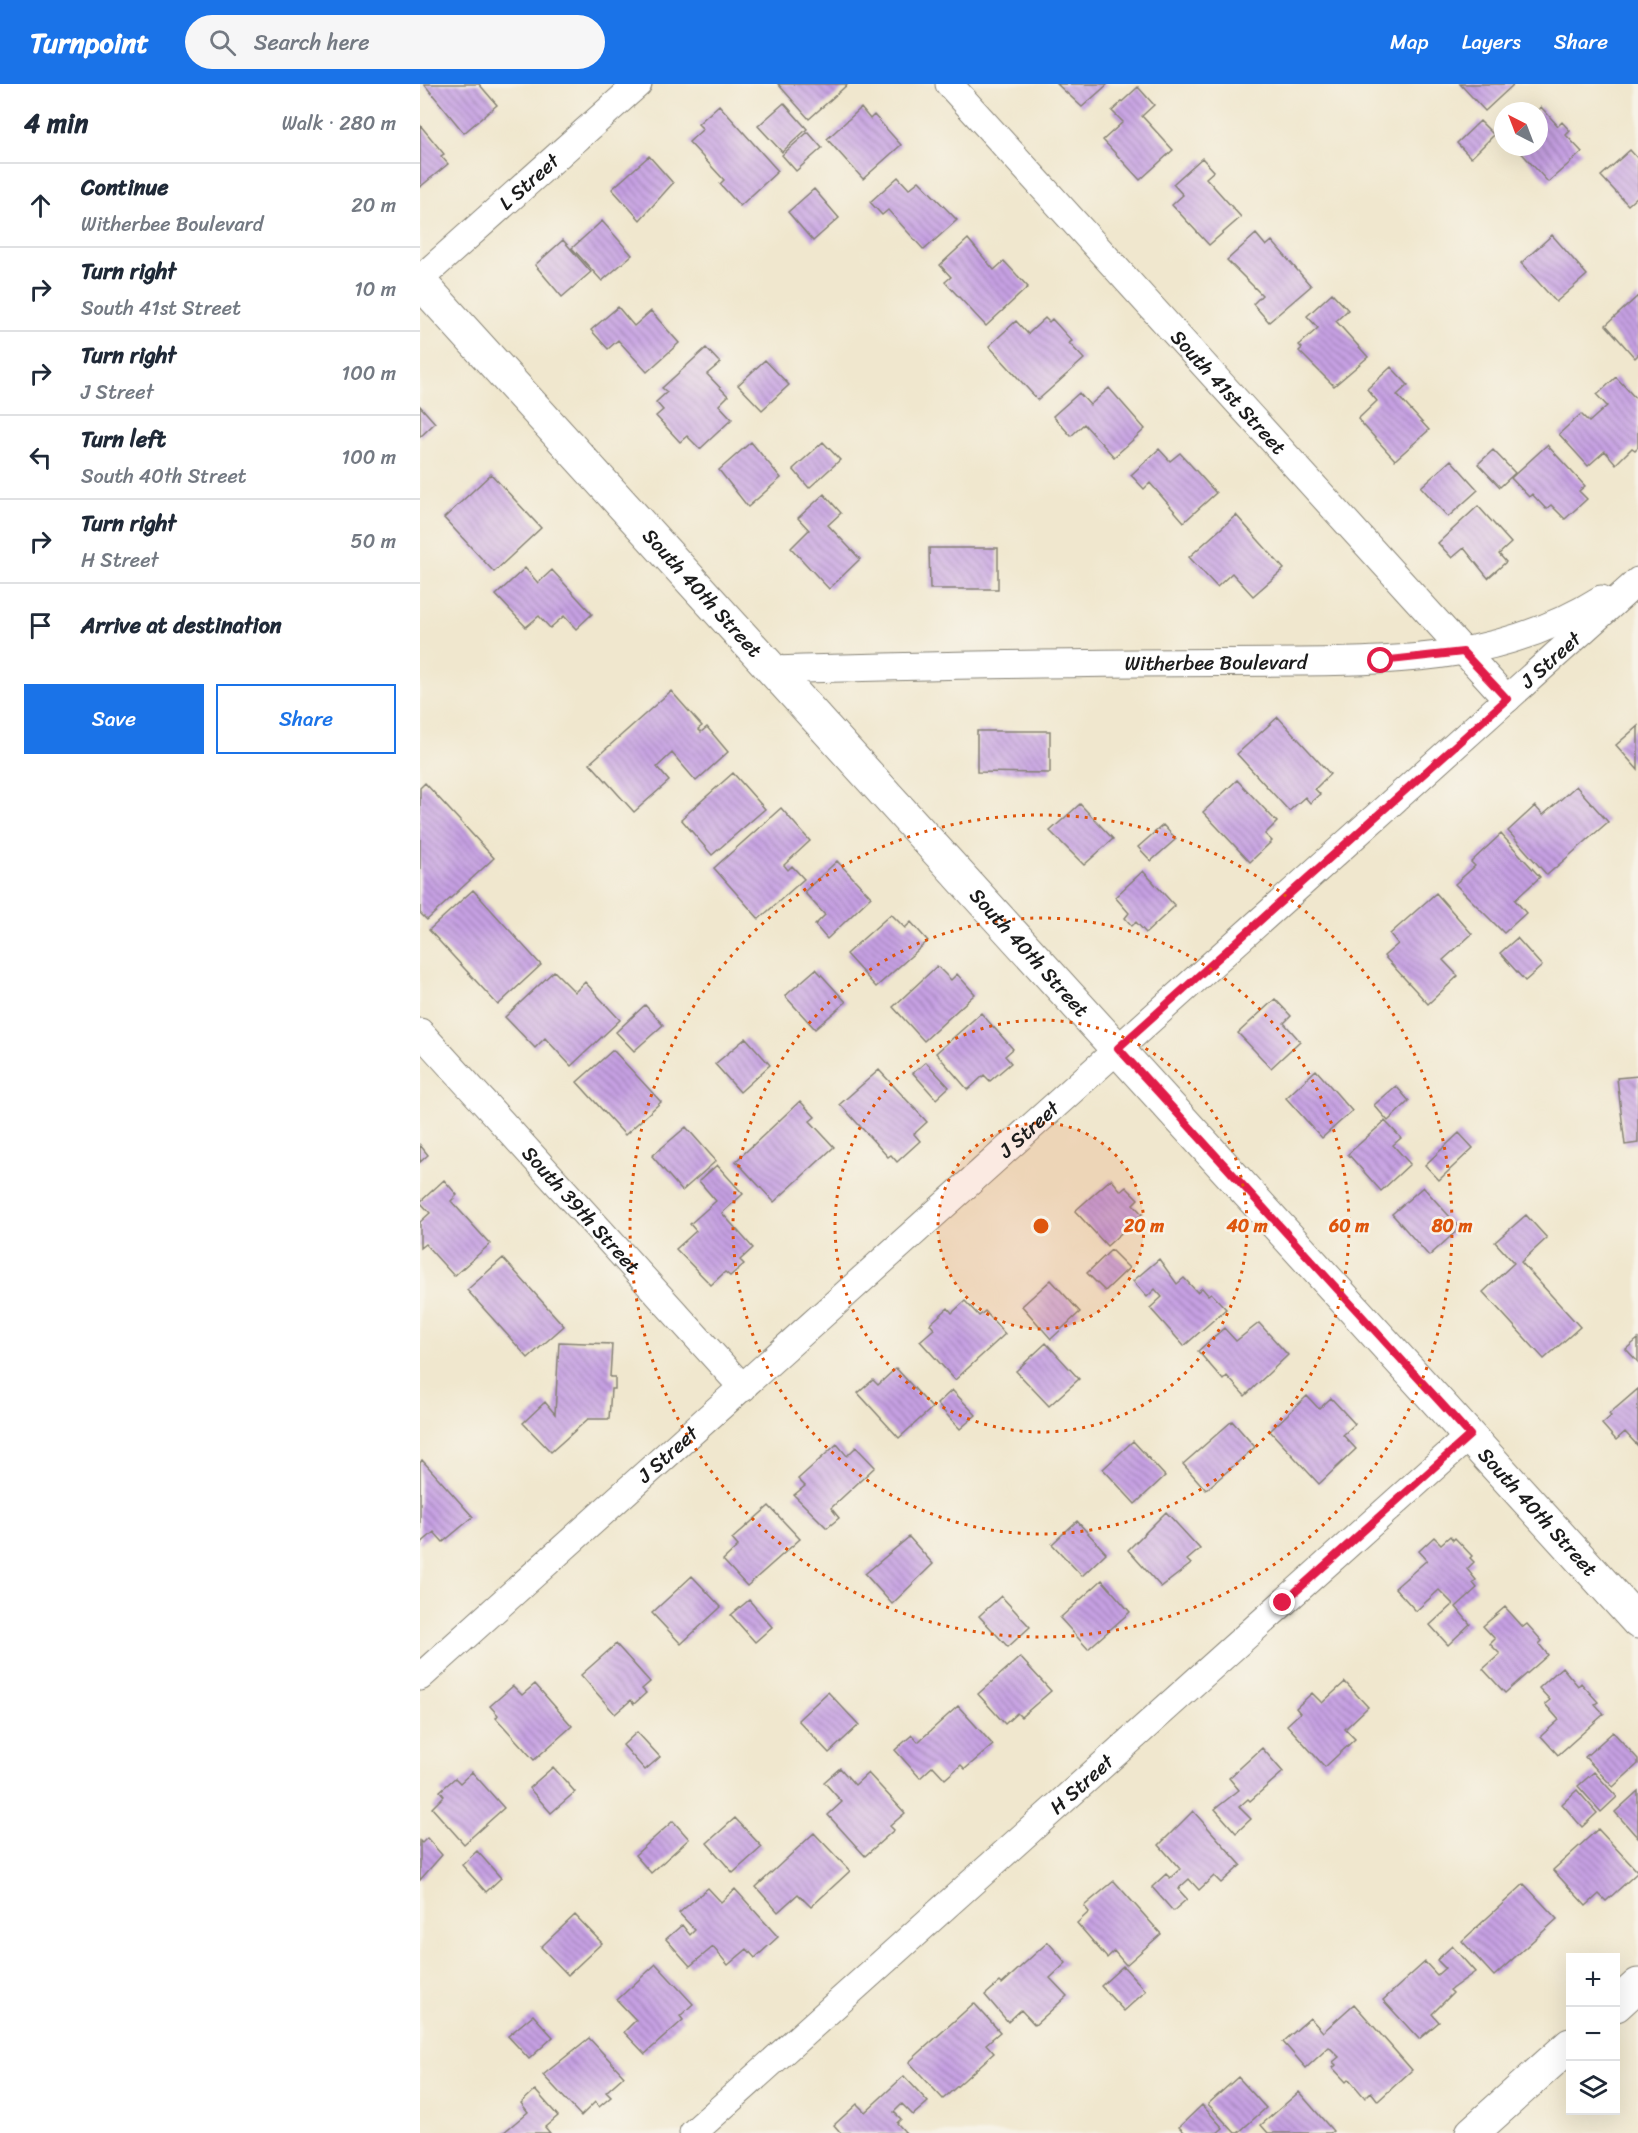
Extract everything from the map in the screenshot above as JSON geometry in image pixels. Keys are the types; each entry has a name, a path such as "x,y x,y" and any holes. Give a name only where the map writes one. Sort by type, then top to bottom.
{"main road":[{"name":"South 40th Street","path":"420,281 1638,1622"},
{"path":"1620,2001 1638,1985"},
{"path":"1472,2133 1566,2049"}],"street":[{"name":"L Street","path":"420,281 638,84"},
{"name":"South 41st Street","path":"949,84 1507,699"},
{"name":"Witherbee Boulevard","path":"774,670 916,665 1381,661 1463,652 1509,642 1557,624 1612,592 1638,573"},
{"name":"J Street","path":"420,1677 1638,581"},
{"name":"South 39th Street","path":"420,1032 743,1388"},
{"name":"H Street","path":"693,2133 1470,1435"}],"building":[{"path":"424,84 479,84 497,105 464,133"},
{"path":"778,84 848,84 809,119"},
{"path":"1057,84 1108,84 1082,107"},
{"path":"1460,84 1514,84 1494,102 1485,111"},
{"path":"1138,87 1154,105 1142,116 1173,150 1140,180 1103,140 1123,122 1112,111"},
{"path":"784,103 807,129 782,152 758,126"},
{"path":"719,105 778,171 740,206 720,184 724,180 689,142 703,129 698,124"},
{"path":"861,108 870,119 874,115 901,145 863,179 827,139"},
{"path":"1548,115 1558,126 1562,122 1570,131 1566,135 1582,152 1548,182 1524,156 1548,156"},
{"path":"1480,121 1494,135 1471,158 1457,143"},
{"path":"420,125 444,154 441,156 448,164 420,187"},
{"path":"808,132 822,148 796,171 782,155"},
{"path":"1630,150 1638,159 1638,196 1628,205 1601,176"},
{"path":"649,156 673,183 640,220 612,189"},
{"path":"1202,158 1214,171 1206,178 1241,217 1209,245 1172,205 1183,195 1173,184"},
{"path":"898,177 909,189 919,181 957,220 924,250 888,210 882,215 870,202"},
{"path":"814,189 839,218 813,241 788,212"},
{"path":"602,221 632,255 602,281 572,248"},
{"path":"1256,234 1266,246 1272,241 1311,286 1269,322 1253,304 1262,295 1227,260"},
{"path":"1552,235 1587,275 1556,302 1521,263"},
{"path":"968,239 994,270 1004,261 1028,287 986,326 945,282 951,277 940,265"},
{"path":"563,240 591,272 562,297 535,265"},
{"path":"1332,293 1348,310 1336,321 1368,357 1334,386 1299,351 1302,348 1299,345 1318,328 1307,316"},
{"path":"1638,296 1638,355 1635,358 1606,325"},
{"path":"618,307 634,326 651,311 679,343 647,372 618,340 608,349 591,330"},
{"path":"1045,318 1049,322 1052,319 1072,341 1069,343 1084,359 1038,400 989,346 1016,321 1028,334"},
{"path":"706,348 720,363 707,374 728,396 719,405 732,419 700,449 687,436 680,442 656,416 663,410 656,402 667,392 662,388"},
{"path":"765,360 789,385 762,410 738,385"},
{"path":"1391,367 1408,385 1397,395 1429,430 1395,460 1358,419 1377,401 1367,389"},
{"path":"1616,377 1638,401 1638,447 1635,450 1632,448 1616,464 1605,451 1588,466 1559,434 1581,414 1589,422 1607,406 1597,395"},
{"path":"1109,388 1145,429 1114,457 1084,424 1071,436 1053,416 1079,393 1090,405"},
{"path":"420,406 435,423 420,437"},
{"path":"751,442 781,478 748,507 719,470"},
{"path":"823,442 840,460 809,488 793,469"},
{"path":"1547,445 1585,486 1579,491 1587,499 1565,519 1551,505 1546,509 1532,494 1529,497 1511,478"},
{"path":"1159,449 1170,461 1180,453 1216,493 1184,522 1150,483 1144,489 1131,475"},
{"path":"1493,450 1515,473 1500,487 1478,464"},
{"path":"1451,460 1478,490 1448,517 1421,487"},
{"path":"491,474 541,528 494,572 444,518"},
{"path":"824,494 841,513 828,525 860,559 829,589 791,548 809,530 798,518"},
{"path":"1478,506 1511,543 1499,554 1506,562 1488,578 1464,548 1452,558 1438,543"},
{"path":"1236,515 1284,569 1253,596 1232,573 1217,587 1189,557"},
{"path":"929,548 998,548 998,589 930,589"},
{"path":"525,568 538,583 552,570 592,614 576,629 564,616 550,628 539,616 526,627 496,595"},
{"path":"671,691 702,726 698,729 701,732 707,727 728,752 696,781 672,753 657,767 669,781 634,812 590,763"},
{"path":"1278,717 1330,774 1315,789 1320,794 1310,803 1305,797 1289,811 1237,754"},
{"path":"1638,726 1638,770 1616,745"},
{"path":"977,731 1050,731 1050,773 977,772"},
{"path":"733,773 765,809 712,855 681,819"},
{"path":"1237,780 1277,822 1265,834 1272,841 1250,862 1203,812"},
{"path":"425,783 494,858 427,920 420,913 420,788"},
{"path":"1576,786 1608,822 1547,875 1508,831 1535,806 1543,815"},
{"path":"1080,804 1113,839 1084,865 1050,831"},
{"path":"781,808 810,841 784,865 788,870 792,866 804,879 759,919 714,868"},
{"path":"1163,825 1176,839 1151,861 1138,847"},
{"path":"1501,834 1540,877 1515,900 1526,913 1504,933 1455,884 1475,866 1471,862"},
{"path":"837,861 871,897 827,939 815,925 825,915 804,892"},
{"path":"1143,871 1175,906 1146,933 1136,922 1132,926 1125,918 1129,913 1115,897"},
{"path":"473,890 541,965 498,1005 429,930"},
{"path":"1436,893 1472,934 1443,960 1458,976 1428,1004 1384,956 1398,944 1390,934"},
{"path":"891,914 905,928 911,922 928,941 876,987 846,954"},
{"path":"1517,938 1542,966 1525,981 1500,953"},
{"path":"937,966 951,980 957,974 975,994 924,1041 893,1007"},
{"path":"816,969 846,1002 815,1029 785,996"},
{"path":"554,971 575,992 585,982 620,1020 571,1066 545,1038 535,1048 505,1017"},
{"path":"1275,999 1291,1016 1284,1023 1300,1041 1271,1068 1238,1033"},
{"path":"645,1005 663,1025 634,1051 616,1032"},
{"path":"981,1013 1013,1049 1005,1056 1011,1063 990,1081 984,1075 968,1090 936,1053"},
{"path":"746,1038 770,1065 740,1092 715,1064"},
{"path":"613,1050 661,1102 625,1135 577,1082"},
{"path":"926,1062 949,1087 936,1099 913,1073"},
{"path":"879,1070 927,1122 914,1134 920,1141 897,1162 891,1155 888,1157 840,1104"},
{"path":"1316,1070 1352,1111 1322,1138 1286,1098"},
{"path":"1638,1076 1638,1143 1625,1145 1617,1078"},
{"path":"1396,1086 1409,1101 1388,1121 1374,1105"},
{"path":"800,1101 815,1117 810,1121 834,1147 774,1202 736,1161"},
{"path":"1385,1121 1401,1138 1393,1145 1410,1164 1381,1191 1348,1154"},
{"path":"686,1127 716,1161 682,1191 652,1156"},
{"path":"1459,1133 1473,1148 1439,1180 1425,1165"},
{"path":"420,1145 428,1155 420,1162"},
{"path":"717,1165 743,1194 722,1213 753,1248 740,1260 744,1264 730,1276 725,1272 711,1285 676,1249 696,1231 690,1224 716,1201 699,1181"},
{"path":"1111,1179 1121,1191 1126,1187 1138,1199 1133,1204 1142,1214 1107,1246 1075,1211"},
{"path":"444,1180 457,1195 451,1201 490,1244 454,1276 425,1244 420,1248 420,1222 430,1213 420,1202"},
{"path":"1423,1187 1460,1228 1429,1256 1392,1214"},
{"path":"1526,1215 1547,1238 1521,1262 1580,1327 1544,1359 1483,1292 1514,1263 1495,1242"},
{"path":"1111,1250 1129,1268 1105,1291 1087,1273"},
{"path":"503,1258 564,1326 528,1358 467,1290"},
{"path":"1159,1259 1177,1284 1184,1278 1197,1292 1202,1288 1208,1295 1211,1293 1226,1309 1184,1346 1150,1308 1162,1297 1155,1289 1147,1297 1133,1281"},
{"path":"1051,1280 1080,1312 1051,1339 1022,1306"},
{"path":"965,1301 979,1316 985,1311 1005,1334 955,1380 920,1341 934,1329 930,1324 948,1308 952,1313"},
{"path":"1259,1323 1288,1355 1245,1396 1227,1376 1223,1380 1198,1351 1224,1328 1236,1341"},
{"path":"1638,1339 1638,1362 1626,1349"},
{"path":"559,1342 612,1344 610,1377 615,1377 615,1389 611,1389 609,1419 588,1419 551,1452 523,1423 545,1402 555,1414"},
{"path":"1046,1343 1079,1379 1049,1406 1016,1371"},
{"path":"896,1368 932,1408 899,1438 858,1393 873,1380 878,1385"},
{"path":"1638,1389 1638,1446 1625,1432 1616,1440 1602,1424 1611,1416 1609,1414"},
{"path":"952,1390 976,1415 960,1429 937,1404"},
{"path":"1307,1396 1319,1409 1331,1398 1355,1424 1343,1435 1356,1449 1319,1484 1270,1431"},
{"path":"1232,1421 1255,1447 1206,1490 1183,1464"},
{"path":"1133,1441 1165,1476 1135,1504 1103,1469"},
{"path":"837,1444 847,1456 856,1447 875,1467 831,1508 839,1518 827,1528 794,1495 805,1486 798,1479"},
{"path":"422,1460 473,1517 443,1542 434,1532 420,1544 420,1463"},
{"path":"769,1506 800,1539 747,1586 723,1560 738,1546 732,1539"},
{"path":"1166,1512 1200,1549 1187,1560 1191,1564 1161,1587 1128,1550"},
{"path":"1077,1521 1106,1553 1082,1576 1052,1544"},
{"path":"1450,1536 1453,1540 1455,1538 1472,1556 1470,1558 1474,1562 1467,1569 1476,1580 1473,1583 1477,1588 1456,1607 1470,1624 1448,1645 1430,1625 1453,1604 1439,1590 1416,1611 1395,1588 1427,1560 1419,1551 1434,1537 1441,1544"},
{"path":"909,1537 933,1564 892,1604 865,1574"},
{"path":"692,1576 721,1607 681,1644 652,1613"},
{"path":"1102,1580 1130,1612 1088,1649 1060,1618"},
{"path":"1001,1596 1030,1627 1008,1647 979,1616"},
{"path":"749,1600 772,1627 755,1642 731,1615"},
{"path":"1505,1607 1523,1627 1527,1624 1542,1641 1539,1644 1548,1655 1505,1693 1483,1669 1500,1654 1490,1644 1495,1639 1483,1626"},
{"path":"616,1644 650,1682 642,1689 646,1693 634,1704 631,1700 615,1714 581,1675"},
{"path":"1020,1657 1051,1691 1021,1717 1017,1713 1005,1724 978,1694"},
{"path":"1562,1667 1578,1686 1581,1683 1598,1702 1595,1704 1604,1714 1558,1755 1541,1736 1559,1720 1545,1704 1550,1700 1539,1688"},
{"path":"1345,1682 1368,1707 1345,1729 1355,1739 1325,1767 1287,1725 1300,1713 1296,1708 1312,1693 1322,1703"},
{"path":"535,1684 572,1726 534,1760 496,1718 498,1715 490,1706 513,1686 522,1695"},
{"path":"828,1692 859,1725 829,1753 798,1720"},
{"path":"958,1706 993,1745 965,1769 961,1765 945,1779 933,1766 920,1778 895,1750 912,1735 918,1742"},
{"path":"637,1732 660,1757 645,1770 623,1745"},
{"path":"1613,1732 1638,1759 1638,1764 1613,1787 1585,1757"},
{"path":"1262,1748 1283,1772 1250,1801 1248,1799 1239,1807 1251,1819 1236,1833 1215,1809 1239,1790 1229,1778"},
{"path":"553,1767 575,1792 551,1813 529,1788"},
{"path":"840,1768 855,1785 868,1773 905,1813 890,1826 894,1830 865,1856 828,1815 842,1802 824,1782"},
{"path":"472,1772 504,1808 464,1844 432,1808 444,1796 440,1791 455,1778 460,1783"},
{"path":"1594,1772 1617,1797 1601,1812 1578,1786"},
{"path":"1577,1790 1597,1813 1582,1827 1562,1804"},
{"path":"1638,1791 1638,1838 1615,1812"},
{"path":"1193,1811 1241,1865 1221,1883 1214,1876 1199,1890 1189,1879 1178,1889 1187,1899 1173,1911 1152,1887 1166,1874 1170,1878 1180,1869 1159,1845"},
{"path":"735,1818 762,1847 733,1873 707,1843"},
{"path":"673,1821 689,1839 651,1873 635,1855"},
{"path":"1598,1829 1638,1872 1606,1901 1599,1894 1586,1906 1553,1870"},
{"path":"814,1833 850,1871 811,1907 798,1894 778,1912 756,1887"},
{"path":"427,1838 442,1855 420,1880 420,1841 422,1843"},
{"path":"477,1851 501,1878 486,1892 462,1865"},
{"path":"1114,1881 1161,1934 1126,1965 1114,1951 1107,1958 1077,1923 1089,1912 1084,1906"},
{"path":"1524,1884 1557,1919 1494,1976 1462,1941"},
{"path":"708,1888 721,1902 735,1889 778,1937 755,1958 747,1949 728,1965 713,1947 690,1966 666,1939 682,1925 690,1935 695,1930 679,1913"},
{"path":"575,1915 602,1943 568,1975 541,1947"},
{"path":"1048,1942 1066,1963 1050,1978 1067,1996 1035,2025 1021,2010 1008,2022 985,1995 1000,1982 1002,1984"},
{"path":"1452,1946 1475,1972 1450,1990 1453,1993 1432,2014 1439,2022 1419,2039 1383,2000 1425,1962 1437,1975 1445,1968 1437,1960"},
{"path":"656,1964 693,2004 680,2016 683,2020 645,2054 624,2032 636,2020 617,2000"},
{"path":"1123,1966 1146,1991 1124,2011 1101,1986"},
{"path":"974,2003 1000,2032 986,2044 994,2053 943,2099 909,2062"},
{"path":"1354,2004 1412,2070 1378,2101 1371,2092 1365,2098 1349,2079 1346,2082 1333,2068 1336,2065 1333,2062 1339,2057 1329,2047 1306,2068 1283,2042 1310,2018 1323,2032"},
{"path":"533,2015 553,2037 529,2059 508,2036"},
{"path":"589,2038 624,2076 606,2092 611,2097 599,2107 595,2102 581,2116 543,2075"},
{"path":"904,2076 928,2102 913,2115 902,2104 894,2112 901,2119 897,2123 906,2133 841,2133 834,2125 857,2104 865,2112"},
{"path":"1238,2077 1266,2108 1238,2133 1235,2133 1208,2104"},
{"path":"535,2090 558,2116 545,2127 550,2133 503,2133 528,2112 521,2103"},
{"path":"1299,2092 1333,2131 1330,2133 1268,2133 1261,2125"},
{"path":"1202,2105 1223,2128 1217,2133 1185,2133 1179,2127"}],"route":[{"path":"1283,1603 1470,1435 1118,1048 1308,880 1507,699 1463,652 1381,661"}]}
